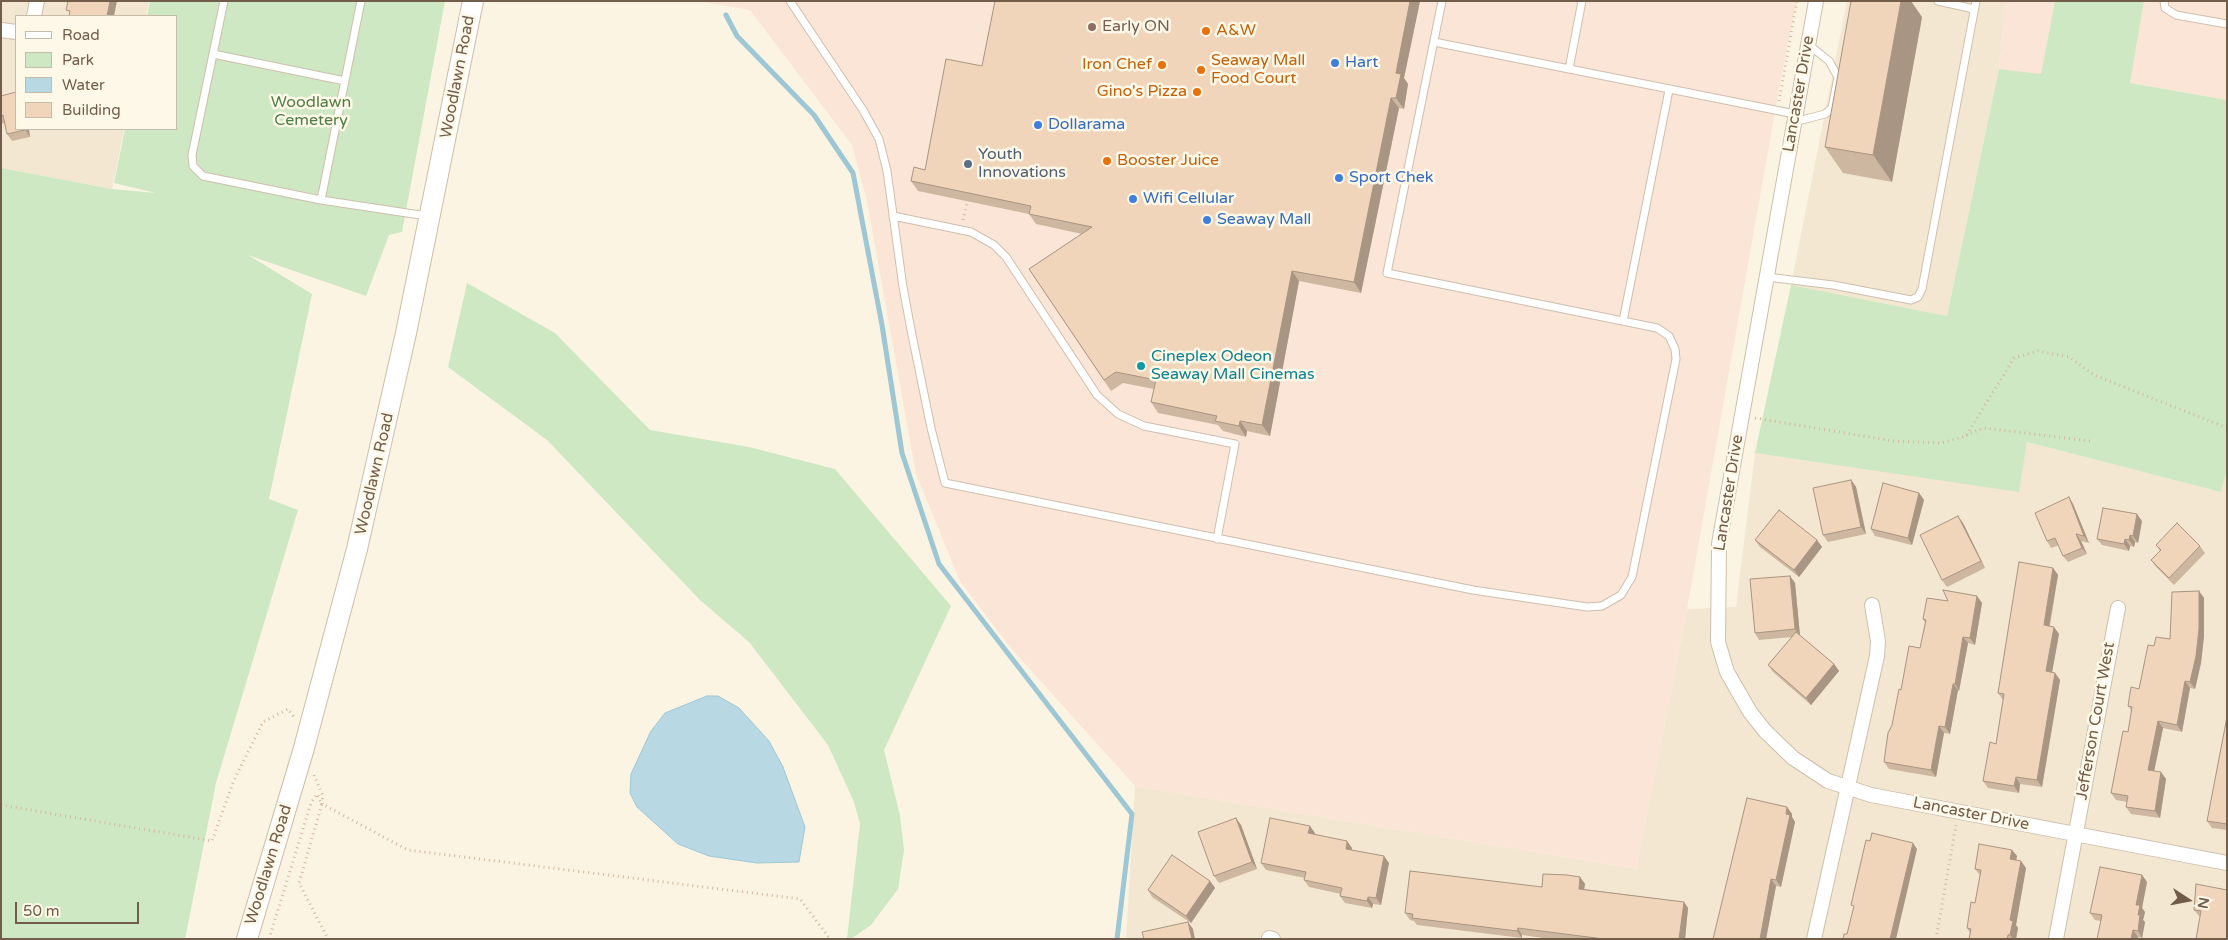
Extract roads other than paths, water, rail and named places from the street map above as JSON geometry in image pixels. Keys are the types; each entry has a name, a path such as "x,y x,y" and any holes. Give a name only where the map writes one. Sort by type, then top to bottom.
{"main road":[{"name":"Woodlawn Road","path":"247,939 304,748 338,622 381,449 474,1"}],"street":[{"path":"34,15 37,1"},
{"name":"Lancaster Drive","path":"1816,1 1719,544 1718,642 1727,672 1750,712 1765,731 1804,767 1828,781 1871,795 2227,862"},
{"path":"1,30 15,32"},
{"path":"1814,939 1878,656 1878,641 1872,605"},
{"name":"Jefferson Court West","path":"2056,939 2118,608"}],"lane":[{"path":"224,1 192,155 193,166 198,172 214,178 321,200 430,217"},
{"path":"321,200 361,1"},
{"path":"790,1 863,110 878,139 887,171 911,330 931,428 945,484 1492,593 1587,607 1602,606 1612,602 1625,590 1633,573 1676,356 1673,342 1660,329 1387,273 1442,1"},
{"path":"1568,69 1582,1"},
{"path":"1767,277 1833,285 1911,300 1918,297 1922,289 1975,5 1938,1"},
{"path":"2164,1 2164,8 2176,15 2227,24"},
{"path":"1434,42 1777,111 1794,118 1825,114 1832,108 1838,77 1829,61 1808,45"},
{"path":"213,54 345,81"},
{"path":"1623,321 1669,90"},
{"path":"893,216 960,229 981,236 1002,253 1097,395 1112,410 1124,418 1144,426 1235,444 1217,539"}],"water":[{"path":"707,696 718,696 739,708 769,741 783,767 805,827 799,862 757,863 709,856 678,844 637,807 630,793 631,774 651,731 665,713"}],"waterway":[{"path":"726,15 737,36 814,115 853,173 882,325 902,453 939,564 1132,814 1117,939"}],"place":[{"name":"Early ON","path":"1092,27"},
{"name":"A&W","path":"1206,31"},
{"name":"Hart","path":"1335,63"},
{"name":"Iron Chef","path":"1162,65"},
{"name":"Seaway Mall Food Court","path":"1201,70"},
{"name":"Gino's Pizza","path":"1197,92"},
{"name":"Dollarama","path":"1038,125"},
{"name":"Booster Juice","path":"1107,161"},
{"name":"Youth Innovations","path":"968,164"},
{"name":"Sport Chek","path":"1339,178"},
{"name":"Wifi Cellular","path":"1133,199"},
{"name":"Seaway Mall","path":"1207,220"},
{"name":"Cineplex Odeon Seaway Mall Cinemas","path":"1141,366"}],"park label":[{"name":"Woodlawn Cemetery","path":"311,112"}]}
